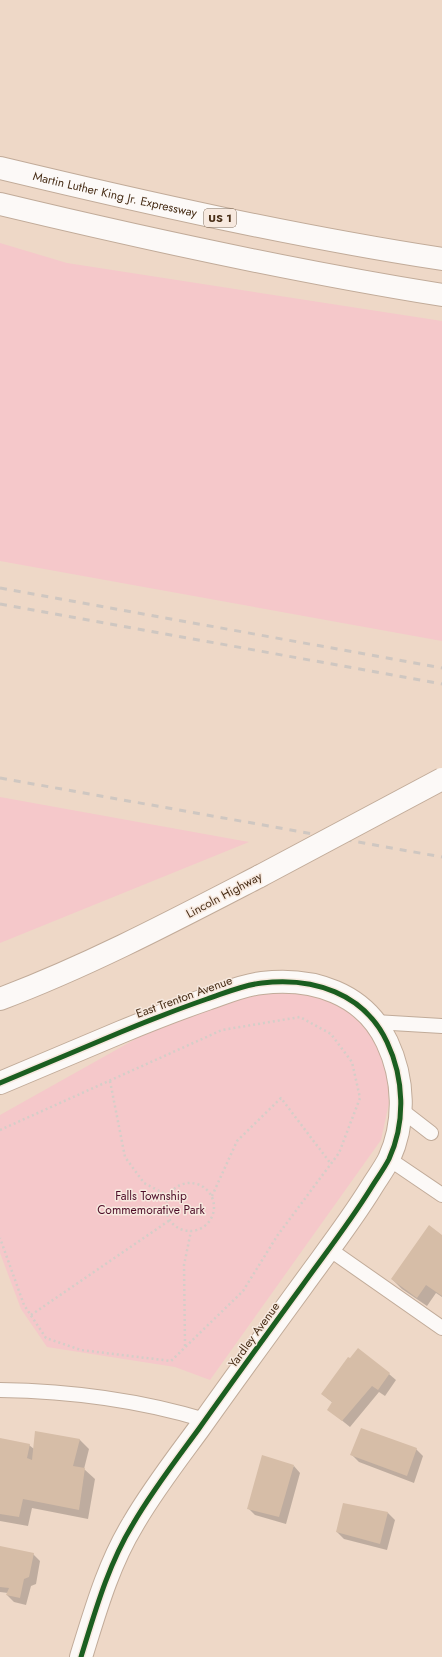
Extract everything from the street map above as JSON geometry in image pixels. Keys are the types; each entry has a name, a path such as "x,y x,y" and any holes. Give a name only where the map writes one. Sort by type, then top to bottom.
{"main road":[{"name":"Martin Luther King Jr. Expressway","path":"0,168 212,217 318,238 442,259"},
{"path":"0,204 204,251 311,272 442,294"},
{"name":"Lincoln Highway","path":"0,999 34,986 160,928 442,779"},
{"name":"East Trenton Avenue","path":"0,1083 160,1016 239,988 262,983 298,982 321,987 344,996 363,1008 375,1022"},
{"name":"Yardley Avenue","path":"81,1657 97,1604 132,1525 205,1420 356,1212 389,1159 397,1132 401,1090 395,1064 386,1041 375,1022"}],"lane":[{"path":"375,1022 442,1026"},
{"path":"400,1109 431,1133"},
{"path":"389,1159 442,1195"},
{"path":"329,1248 442,1328"},
{"path":"0,1390 22,1390 120,1400 178,1412 205,1420"}],"path":[{"path":"0,1130 222,1030 300,1017 331,1034 352,1062 360,1098 339,1153 277,1236 243,1291 171,1361 81,1350 46,1338 24,1305 0,1238"},
{"path":"110,1081 125,1156 144,1183 169,1196"},
{"path":"212,1196 237,1141 281,1098 331,1164"},
{"path":"194,1183 207,1190 212,1196 214,1211 212,1219 206,1226 199,1230 183,1230 175,1226 166,1212 166,1204 169,1196 179,1185 194,1183"},
{"path":"31,1315 170,1220"},
{"path":"186,1347 184,1265 191,1231"}],"green space":[{"path":"0,243 67,263 442,321 442,641 0,561"},
{"path":"0,797 249,842 0,943"},
{"name":"Falls Township Commemorative Park","path":"300,990 341,1004 369,1029 386,1063 389,1103 381,1140 210,1380 175,1367 47,1347 21,1309 0,1253 0,1115 148,1032 202,1011 257,993"}],"building":[{"path":"429,1225 442,1235 442,1296 426,1285 417,1298 391,1279"},
{"path":"358,1348 390,1373 378,1390 372,1386 342,1421 327,1410 332,1402 321,1394 348,1357 350,1358"},
{"path":"361,1428 417,1448 407,1476 350,1455"},
{"path":"35,1431 80,1439 73,1466 85,1468 79,1510 23,1499 19,1517 0,1514 0,1438 30,1444 27,1458 32,1460"},
{"path":"262,1455 294,1465 279,1517 247,1509"},
{"path":"343,1503 388,1512 380,1544 336,1532"},
{"path":"0,1546 34,1553 29,1577 24,1579 20,1598 6,1595 9,1588 0,1587"}],"railway":[{"path":"0,588 442,668"},
{"path":"0,604 442,684"},
{"path":"0,778 442,857"}],"cycle path":[{"path":"0,1083 196,1003 248,986 262,983 281,982 318,986 351,1000 365,1011 377,1025 387,1042 393,1056 400,1085 401,1100 398,1130 387,1163 346,1226 164,1476 140,1512 124,1540 109,1572 81,1657"}]}
